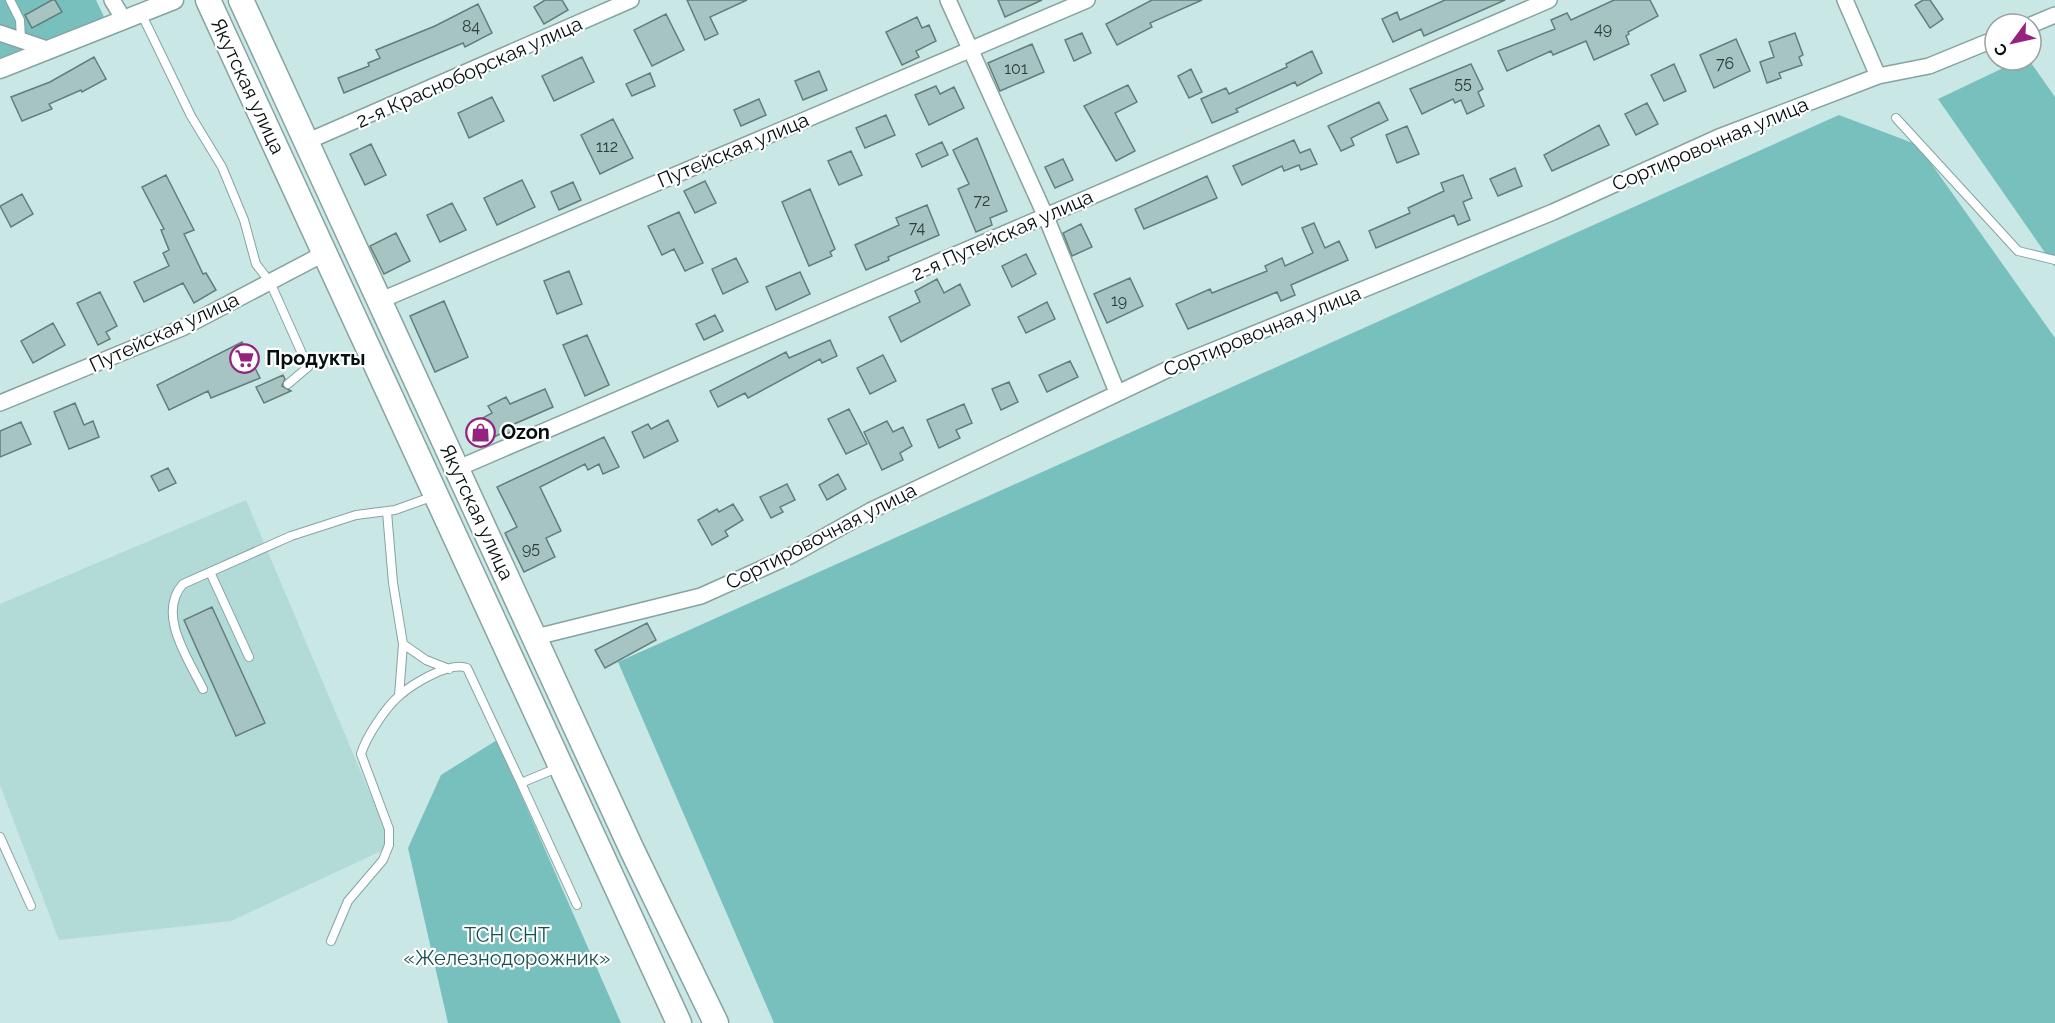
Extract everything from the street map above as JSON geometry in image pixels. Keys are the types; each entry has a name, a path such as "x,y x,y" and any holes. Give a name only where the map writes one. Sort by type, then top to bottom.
{"main road":[{"name":"Якутская улица","path":"208,0 679,1023"},
{"name":"Якутская улица","path":"241,0 633,852 716,1023"}],"street":[{"path":"112,0 132,17"},
{"path":"0,69 174,0"},
{"name":"2-я Красноборская улица","path":"306,142 631,0"},
{"path":"948,0 1046,217 1117,392"},
{"name":"Путейская улица","path":"379,301 1087,0"},
{"name":"2-я Путейская улица","path":"456,469 1046,217 1143,172 1549,0"},
{"path":"1845,0 1878,76"},
{"path":"0,33 48,49"},
{"name":"Сортировочная улица","path":"536,637 701,596 790,556 870,511 1117,392 1554,212 1719,137 1878,76 1929,66 1983,44"},
{"name":"Путейская улица","path":"0,403 182,328 325,253"}],"lane":[{"path":"10,0 20,20 21,40"},
{"path":"132,17 222,166 244,220 255,264 270,282 308,367 288,384"},
{"path":"1896,118 2018,251 2055,260"},
{"path":"203,688 173,620 179,590 190,581 291,536 356,515 387,512 436,495"},
{"path":"387,512 393,583 403,644 399,696"},
{"path":"210,572 249,657"},
{"path":"403,644 426,660 450,669"},
{"path":"331,941 348,901 383,860 389,845 389,829 361,754 365,741 399,696 434,673 462,666 471,674 577,905"},
{"path":"521,783 561,766"},
{"path":"0,837 31,906"}],"shaded area":[{"path":"246,500 392,846 231,921 59,940 0,785 0,604"}],"green space":[{"path":"0,0 96,0 104,17 0,58"},
{"path":"1995,72 2037,72 2055,97 2055,267 1938,99"},
{"path":"1839,115 1918,145 2055,338 2055,1023 774,1023 618,662"},
{"name":"ТСН СНТ «Железнодорожник»","path":"497,740 621,1023 448,1023 408,848 441,775"}],"building":[{"path":"55,0 62,12 32,28 25,15"},
{"path":"545,0 562,0 568,10 544,24 534,7"},
{"path":"687,0 747,0 710,17 718,34 705,40"},
{"path":"998,0 1042,0 1005,17"},
{"path":"1152,0 1202,0 1150,23 1152,27 1117,45 1106,24"},
{"path":"1445,0 1505,0 1424,36 1421,29 1393,42 1382,19 1397,12 1400,20"},
{"path":"1614,0 1650,0 1658,16 1628,32 1626,36 1629,44 1594,60 1586,41 1553,55 1551,51 1507,71 1498,51 1555,29 1551,20 1567,13 1571,20"},
{"path":"1923,0 1930,0 1943,19 1930,28 1915,5"},
{"path":"478,4 492,33 465,47 463,43 344,93 338,78 369,66 368,63 380,58 376,50 435,26"},
{"path":"666,14 684,50 652,66 634,30"},
{"path":"917,17 922,28 929,25 936,41 916,51 919,57 902,65 886,32"},
{"path":"1082,33 1091,53 1074,61 1065,40"},
{"path":"1795,33 1803,55 1799,57 1802,65 1779,73 1781,78 1767,83 1760,62 1774,57 1769,42"},
{"path":"1736,39 1750,71 1714,88 1700,55"},
{"path":"1032,44 1044,72 1000,91 988,63"},
{"path":"1312,51 1322,73 1297,86 1295,82 1236,109 1238,112 1212,123 1201,99 1226,88 1229,94 1287,67 1286,64"},
{"path":"94,57 106,79 82,92 81,90 49,104 52,109 22,121 11,97 50,82"},
{"path":"582,57 594,82 554,101 542,76"},
{"path":"1471,64 1483,89 1478,92 1484,106 1467,114 1461,100 1455,103 1453,99 1422,114 1410,89"},
{"path":"1674,64 1686,91 1664,101 1651,75"},
{"path":"1191,69 1202,92 1189,98 1178,76"},
{"path":"819,71 827,90 803,100 795,81"},
{"path":"650,73 655,86 632,96 626,84"},
{"path":"1128,85 1137,102 1115,113 1135,151 1116,161 1084,106"},
{"path":"936,86 940,94 954,87 964,108 929,125 915,95"},
{"path":"492,97 504,121 469,138 458,113"},
{"path":"759,99 766,115 741,126 734,110"},
{"path":"1379,102 1388,120 1351,138 1354,145 1341,151 1328,126"},
{"path":"1647,103 1658,124 1636,135 1625,114"},
{"path":"886,115 895,135 865,148 856,128"},
{"path":"613,119 633,158 600,174 581,135"},
{"path":"1599,125 1609,145 1552,171 1544,155"},
{"path":"1407,126 1419,154 1397,163 1386,135"},
{"path":"977,138 1007,211 990,218 992,225 976,232 958,189 969,184 953,150"},
{"path":"1294,140 1300,153 1310,149 1317,164 1301,170 1299,165 1284,171 1282,166 1242,185 1233,166"},
{"path":"942,142 948,155 922,167 916,154"},
{"path":"371,144 386,175 365,185 350,154"},
{"path":"851,151 862,175 839,185 828,161"},
{"path":"1063,159 1073,180 1055,188 1045,167"},
{"path":"1515,168 1522,186 1498,196 1490,179"},
{"path":"166,175 194,230 184,234 203,274 206,273 216,290 194,303 183,283 144,302 134,282 169,266 163,253 169,250 161,230 164,229 142,187"},
{"path":"1463,175 1472,198 1463,202 1470,220 1458,225 1454,215 1376,248 1369,231 1410,213 1408,208 1444,191 1441,183"},
{"path":"1207,176 1217,198 1144,229 1135,209"},
{"path":"522,180 535,207 497,225 484,198"},
{"path":"705,181 716,203 695,213 684,191"},
{"path":"573,182 581,200 559,210 551,192"},
{"path":"810,189 835,249 830,252 832,256 809,266 782,202"},
{"path":"22,194 33,214 11,227 0,206"},
{"path":"452,203 466,230 440,242 427,215"},
{"path":"927,205 939,235 888,257 889,260 866,270 855,245 899,225 896,218"},
{"path":"679,212 703,263 685,271 674,249 662,255 648,226"},
{"path":"1314,223 1325,248 1339,241 1348,260 1291,285 1295,295 1281,301 1277,292 1188,329 1176,304 1210,289 1212,293 1267,271 1265,266 1282,258 1285,266 1313,253 1302,228"},
{"path":"1081,224 1092,247 1072,256 1063,233"},
{"path":"396,233 410,261 384,274 370,246"},
{"path":"1026,254 1036,274 1012,287 1002,266"},
{"path":"736,258 748,282 723,294 712,269"},
{"path":"569,271 582,304 557,314 544,281"},
{"path":"800,272 810,294 776,310 766,287"},
{"path":"1130,278 1143,306 1107,323 1094,294"},
{"path":"937,279 944,293 960,284 970,305 901,342 889,317 920,302 915,291"},
{"path":"100,292 117,326 106,332 110,339 98,345 77,303"},
{"path":"444,301 468,357 435,372 410,316"},
{"path":"1047,302 1055,319 1026,333 1018,317"},
{"path":"715,315 723,331 704,340 696,324"},
{"path":"53,323 65,345 33,363 21,341"},
{"path":"587,335 609,385 585,396 563,345"},
{"path":"830,340 837,356 822,363 820,359 748,398 745,393 718,407 710,391 786,352 789,358"},
{"path":"242,342 260,378 211,398 208,391 169,410 157,385"},
{"path":"883,355 896,381 870,394 857,368"},
{"path":"1070,361 1078,377 1047,392 1039,375"},
{"path":"283,375 285,379 282,386 291,391 264,403 256,387"},
{"path":"1009,382 1018,402 1001,410 992,389"},
{"path":"545,389 553,407 512,425 514,430 503,436 502,433 478,445 468,426 492,413 488,406 506,397 510,404"},
{"path":"75,403 84,425 93,421 99,437 69,449 54,412"},
{"path":"964,404 972,423 956,430 960,438 939,448 927,420"},
{"path":"849,409 867,444 846,454 828,419"},
{"path":"668,420 678,441 644,458 632,432 648,424 651,429"},
{"path":"887,421 893,432 903,427 912,446 900,453 903,460 882,470 864,432"},
{"path":"21,422 31,444 0,457 0,431"},
{"path":"604,437 619,467 603,474 599,464 588,470 585,464 540,487 561,531 546,538 555,557 524,572 505,533 517,527 497,487"},
{"path":"168,468 176,483 159,491 151,476"},
{"path":"838,474 846,489 827,500 819,485"},
{"path":"787,484 795,500 780,507 783,512 771,518 760,497"},
{"path":"733,504 743,520 725,531 728,536 712,545 698,520 717,509 719,512"},
{"path":"212,607 265,723 236,736 184,620"},
{"path":"647,623 656,640 605,668 595,650"}],"place":[{"name":"Продукты","path":"245,358"},
{"name":"Ozon","path":"480,432"}]}
